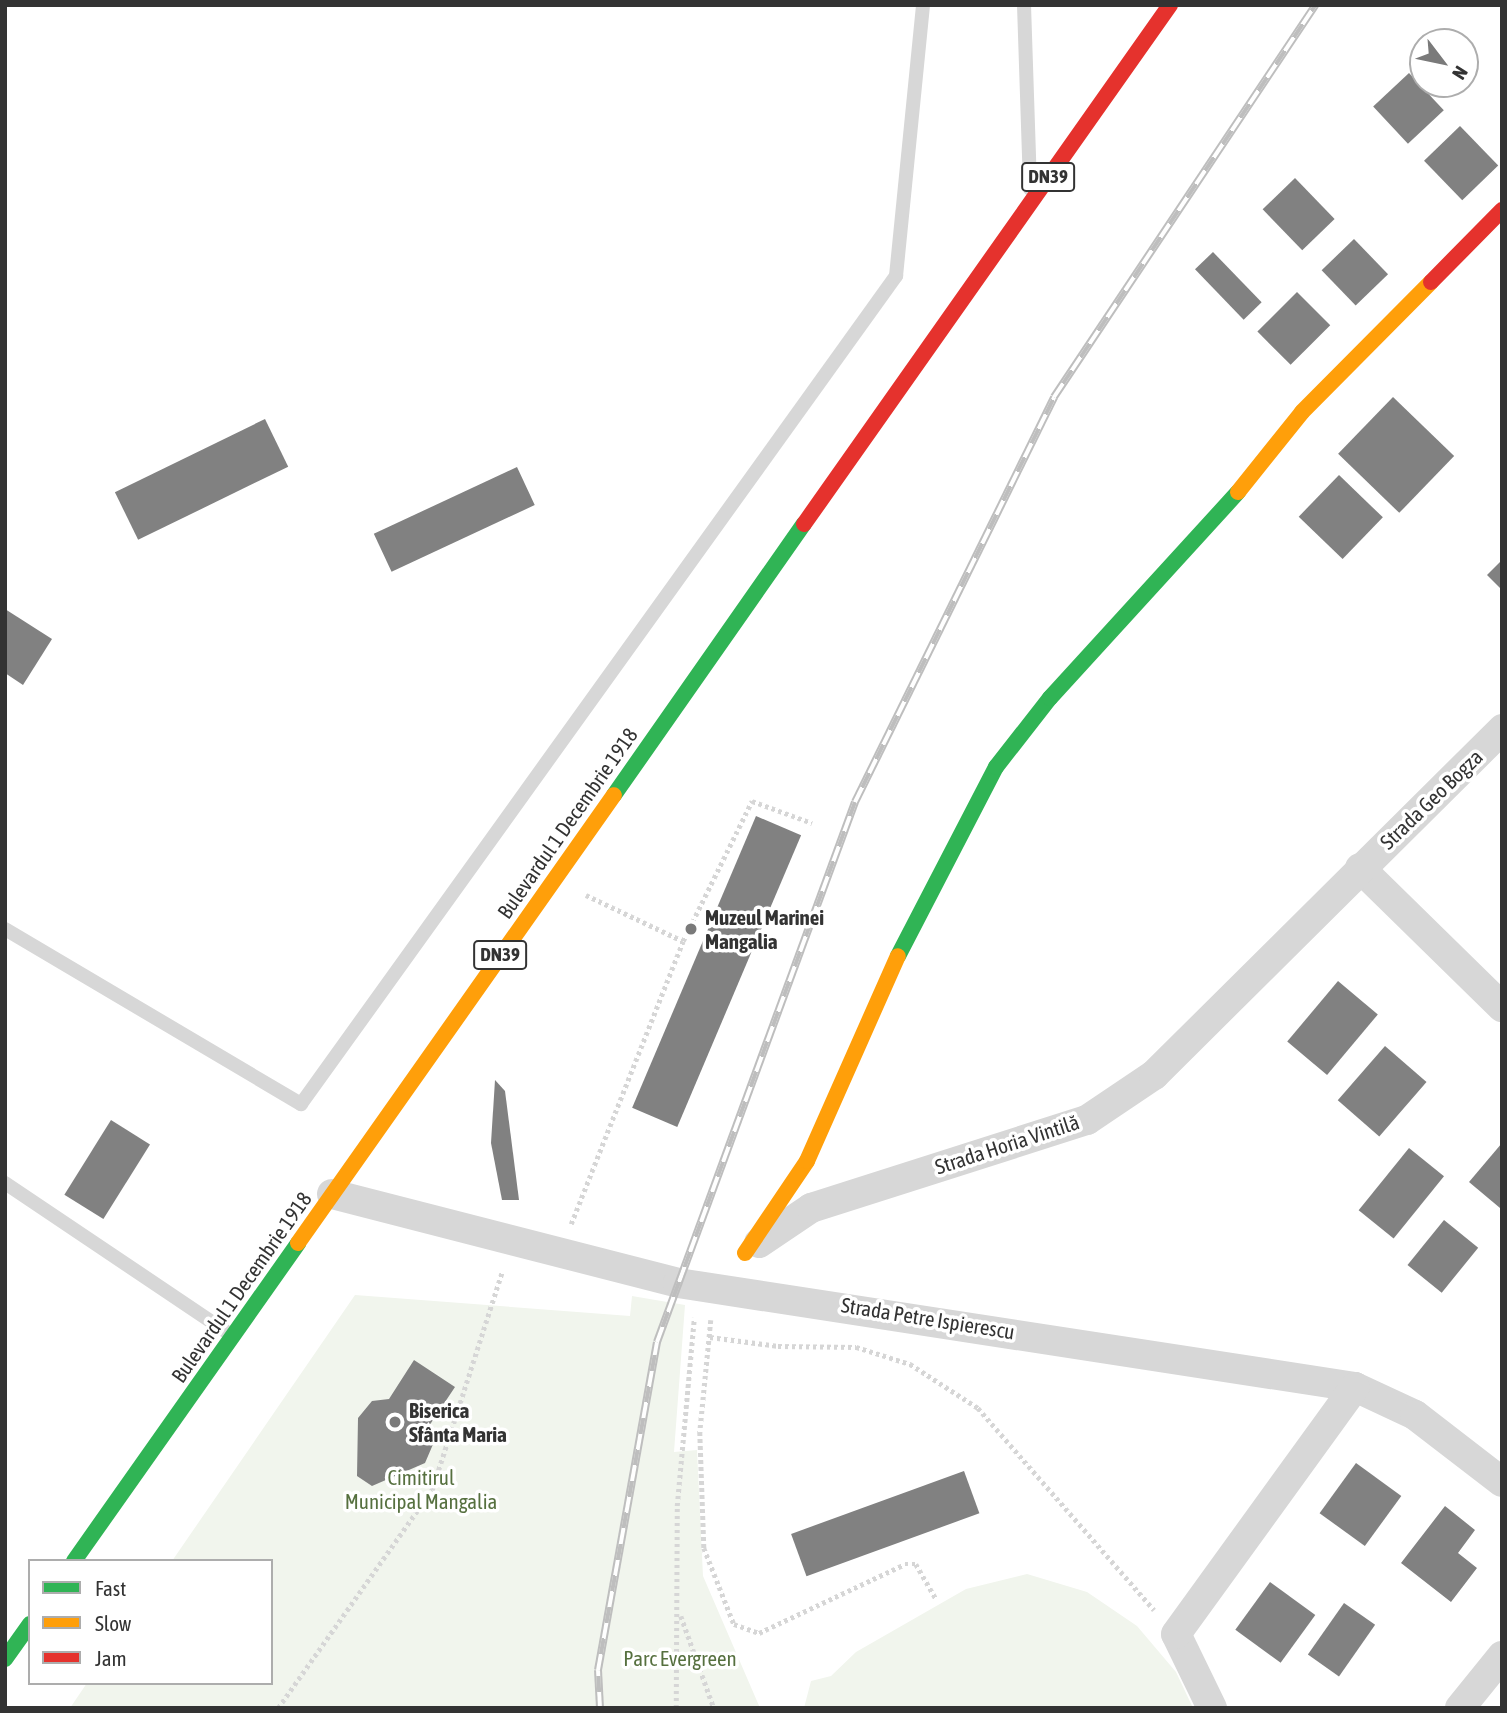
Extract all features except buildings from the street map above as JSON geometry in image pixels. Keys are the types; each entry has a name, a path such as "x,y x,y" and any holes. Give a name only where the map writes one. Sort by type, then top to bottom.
{"main road":[{"name":"DN39","path":"1031,201 1170,5"},
{"name":"Bulevardul 1 Decembrie 1918","path":"76,1559 1031,201"},
{"path":"745,1253 807,1161 929,887 996,767 1050,698 1193,547 1301,412 1502,210"},
{"path":"5,1659 28,1627"}],"street":[{"name":"Strada Geo Bogza","path":"1360,868 1502,729"},
{"name":"Strada Horia Vintilă","path":"715,1285 745,1253 811,1208 1087,1120 1154,1075 1360,868"},
{"path":"1360,868 1502,1007"},
{"name":"Strada Petre Ispierescu","path":"332,1194 561,1249 678,1283 715,1285 1355,1387 1415,1415 1502,1482"},
{"path":"1212,1708 1176,1634 1355,1387"},
{"path":"1460,1708 1502,1656"}],"lane":[{"path":"5,929 301,1104 897,276 923,5"},
{"path":"1024,5 1031,201"},
{"path":"5,1182 232,1336"}],"path":[{"path":"561,1249 683,940 752,801 812,823"},
{"path":"554,878 683,940"},
{"path":"278,1708 432,1490 513,1238"},
{"path":"715,1285 700,1432 704,1548 734,1624 759,1633 905,1564 916,1564 936,1598"},
{"path":"677,1708 680,1614 677,1506 694,1318 715,1285"},
{"path":"710,1337 778,1346 856,1347 933,1379 978,1408 1176,1634"},
{"path":"680,1614 714,1708"}],"green space":[{"name":"Cimitirul Municipal Mangalia","path":"355,1295 630,1316 632,1296 685,1305 674,1452 697,1450 703,1576 760,1708 70,1708 86,1685 273,1685 273,1559 173,1559"},
{"path":"1027,1574 1087,1592 1137,1626 1176,1672 1193,1708 804,1708 811,1681 831,1676 856,1652 966,1589"}],"railway":[{"path":"600,1708 598,1670 657,1342 855,802 1054,397 1315,5"}],"traffic: fast":[{"path":"898,956 996,767 1050,698 1238,492"},
{"path":"614,795 804,524"},
{"path":"75,1559 298,1243"},
{"path":"5,1659 28,1627"}],"traffic: slow":[{"path":"1238,492 1302,412 1431,282"},
{"path":"298,1243 614,795"},
{"path":"745,1253 807,1161 898,956"}],"traffic: jam":[{"path":"804,524 1170,5"},
{"path":"1431,282 1502,210"}],"place":[{"name":"Muzeul Marinei Mangalia","path":"691,929"},
{"name":"Biserica Sfânta Maria","path":"395,1422"}],"park label":[{"name":"Parc Evergreen","path":"680,1658"}]}
